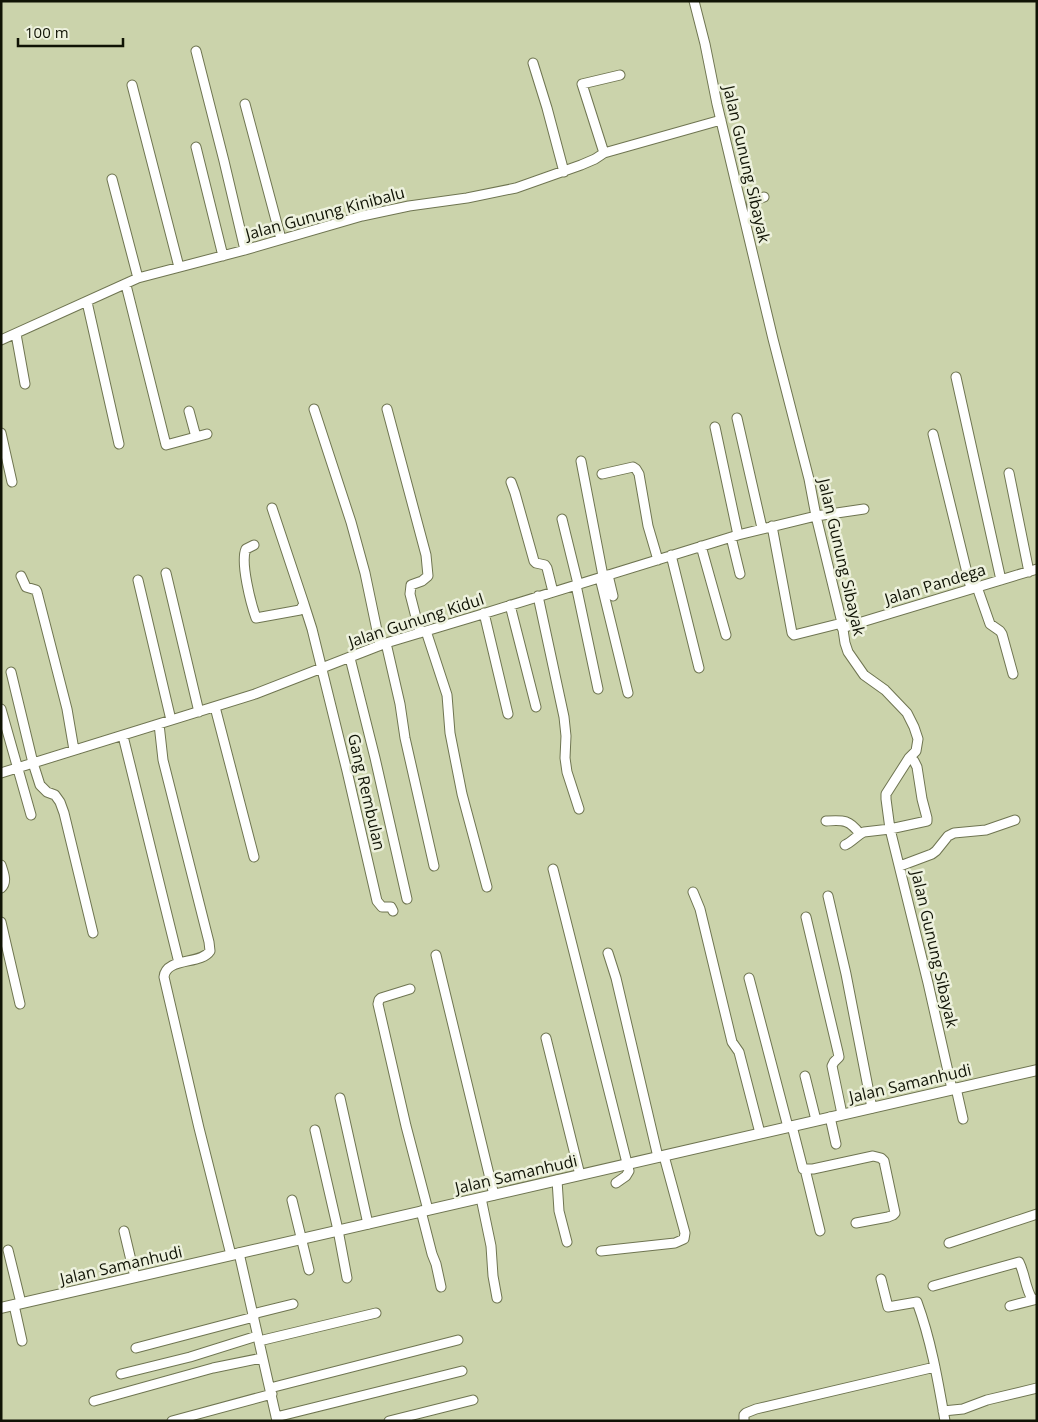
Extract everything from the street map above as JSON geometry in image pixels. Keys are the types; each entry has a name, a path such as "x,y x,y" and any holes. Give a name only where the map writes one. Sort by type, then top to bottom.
{"street":[{"name":"Jalan Gunung Sibayak","path":"694,1 773,339 809,479 845,643 848,652 864,675 885,690 907,713 918,739 916,751 909,758 886,794 886,807 954,1089 964,1118"},
{"path":"196,51 245,250"},
{"path":"533,62 548,108 564,172"},
{"path":"604,153 582,84 620,75"},
{"path":"132,85 179,267"},
{"path":"245,104 281,239"},
{"name":"Jalan Gunung Kinibalu","path":"1,340 138,278 245,250 362,216 516,188 564,172 595,159 604,153 721,120"},
{"path":"196,147 223,256"},
{"path":"112,179 138,278"},
{"path":"746,223 752,216 752,203 764,196"},
{"path":"126,284 166,445 207,434"},
{"path":"86,302 93,324 119,444"},
{"path":"16,334 25,384"},
{"path":"956,377 1001,580"},
{"path":"314,409 351,522 400,704 406,744 434,866"},
{"path":"387,409 426,555 428,570 428,576 422,581 411,585 410,594 447,695 450,733 462,794 486,888"},
{"path":"190,411 196,437"},
{"path":"737,418 767,527"},
{"path":"715,427 740,574"},
{"path":"1,433 12,482"},
{"path":"933,434 974,588 991,626 1002,634 1013,674"},
{"path":"580,461 628,693"},
{"path":"602,474 633,467 638,472 648,526 658,560"},
{"path":"1009,473 1033,570"},
{"path":"511,482 534,561 545,565 547,568 554,592"},
{"name":"Gang Rembulan","path":"272,508 312,629 378,901 382,907 390,906 393,911"},
{"name":"Jalan Gunung Kidul","path":"1,773 255,694 383,644 701,546 767,527 816,516 864,509"},
{"path":"562,519 598,689"},
{"name":"Jalan Pandega","path":"767,527 792,634 794,635 842,625 1033,570"},
{"path":"254,545 246,549 243,555 246,577 256,618 300,610 304,604"},
{"path":"701,546 726,635"},
{"path":"671,556 699,668"},
{"path":"166,573 199,712"},
{"path":"21,576 26,587 37,592 67,709 74,750"},
{"path":"604,576 613,596"},
{"path":"138,580 171,720"},
{"path":"538,596 564,717 567,772 579,808"},
{"path":"510,605 536,707"},
{"path":"484,613 508,714"},
{"path":"350,658 407,899"},
{"path":"11,672 40,785 47,792 55,795 64,813 93,933"},
{"path":"215,707 254,857"},
{"path":"1,709 31,815"},
{"path":"159,724 163,760 210,947 209,954 206,956 170,967 164,977 199,1128 253,1316 277,1419 462,1370"},
{"path":"123,736 179,963"},
{"path":"845,845 855,840 860,834 928,820 922,799 917,767 914,761 909,758"},
{"path":"826,822 844,820 860,834"},
{"path":"900,866 932,854 948,836 954,833 986,830 1015,820"},
{"path":"1,865 5,882 1,888"},
{"path":"553,869 627,1164 628,1173 616,1183"},
{"path":"694,892 700,909 732,1042 739,1052 760,1133"},
{"path":"828,896 846,974 872,1108"},
{"path":"806,917 837,1044 839,1057 832,1066 842,1114"},
{"path":"1,922 20,1004"},
{"path":"601,1251 675,1243 684,1239 685,1233 673,1185 661,1156 608,953"},
{"path":"436,956 494,1195"},
{"path":"749,978 790,1126 803,1169 805,1169 820,1231"},
{"path":"410,989 380,998 378,1004 425,1211 432,1254 441,1286"},
{"path":"546,1038 580,1175"},
{"name":"Jalan Samanhudi","path":"1,1308 1037,1070"},
{"path":"805,1076 816,1120"},
{"path":"340,1098 368,1224"},
{"path":"830,1117 836,1144"},
{"path":"315,1130 347,1278"},
{"path":"805,1169 813,1169 873,1156 881,1158 885,1166 895,1213 888,1217 856,1223"},
{"path":"557,1180 559,1211 567,1242"},
{"path":"481,1198 491,1246 497,1298"},
{"path":"292,1200 308,1270"},
{"path":"949,1243 1037,1214"},
{"path":"124,1231 135,1277"},
{"path":"8,1250 22,1341"},
{"path":"933,1286 1019,1262 1022,1267 1027,1290 1034,1299 1010,1306"},
{"path":"881,1279 888,1307 918,1302 935,1367 944,1416 987,1400 1037,1388"},
{"path":"136,1348 293,1304"},
{"path":"121,1374 258,1339 376,1313"},
{"path":"172,1421 271,1391 458,1340"},
{"path":"94,1401 213,1368 262,1358"},
{"path":"744,1421 746,1413 756,1409 935,1367"},
{"path":"389,1421 473,1400"}]}
